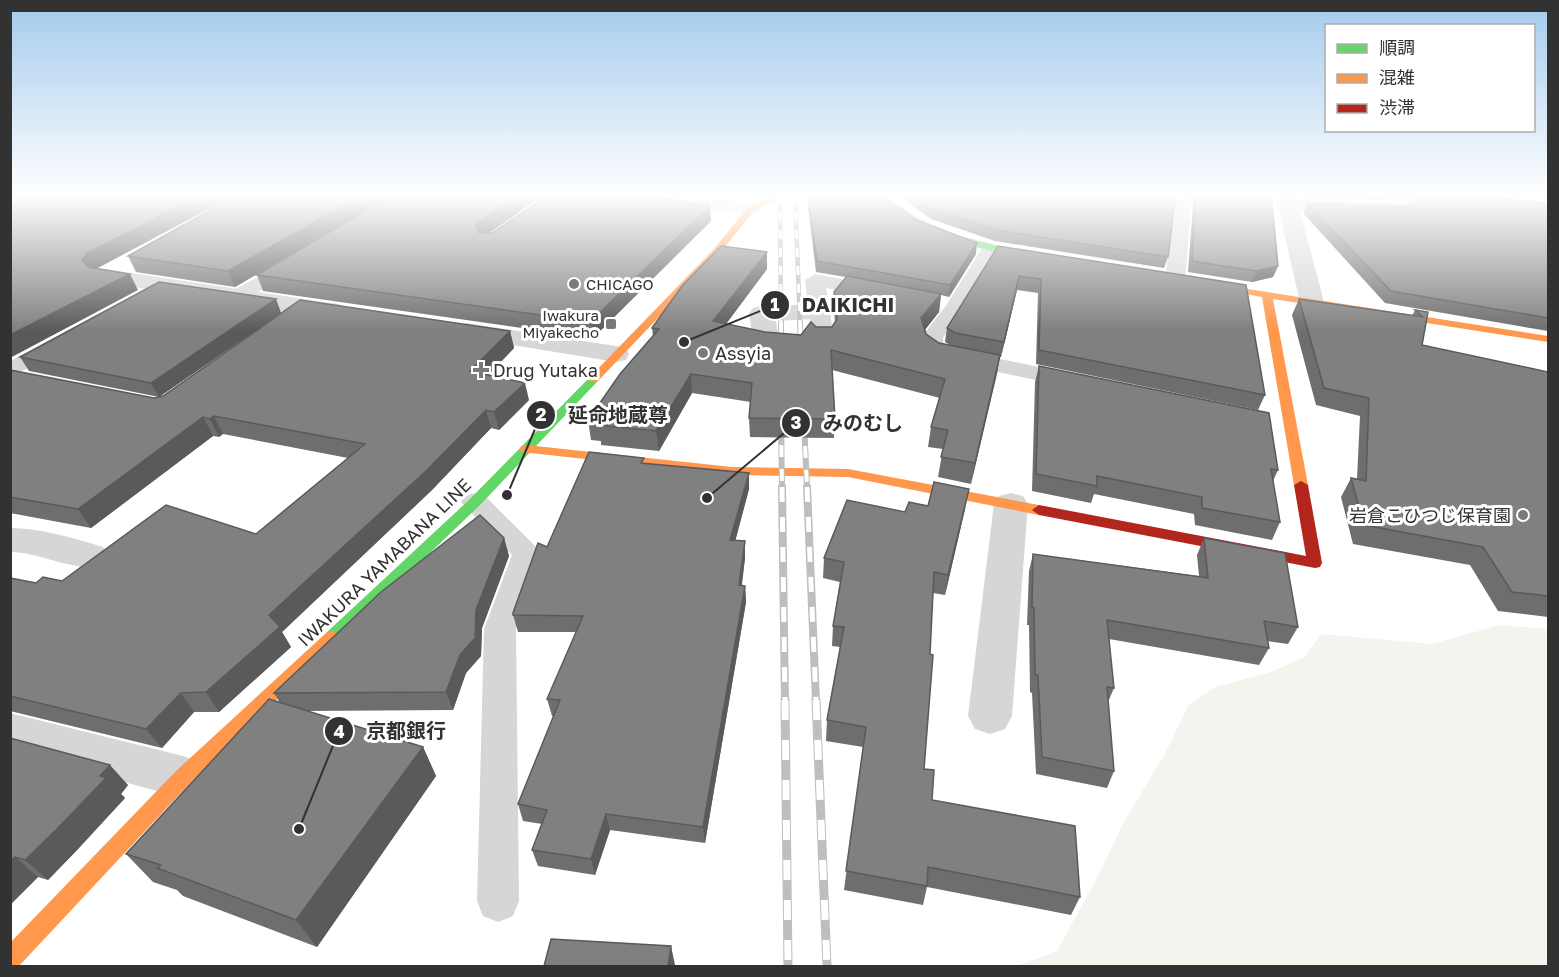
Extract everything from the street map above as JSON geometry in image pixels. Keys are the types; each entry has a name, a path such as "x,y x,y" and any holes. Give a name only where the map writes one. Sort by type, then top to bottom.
{"street":[{"name":"IWAKURA YAMABANA LINE","path":"10,962 183,777 476,502 726,240"},
{"path":"964,240 990,249 1059,261"},
{"path":"1296,240 1312,302"},
{"path":"136,260 105,276 364,316"},
{"path":"1232,289 1548,339"},
{"path":"526,449 732,471 848,473 1315,563 1267,295"},
{"path":"766,340 762,313 821,326"},
{"path":"444,328 616,354"},
{"path":"990,716 1011,504"},
{"path":"10,540 28,540 90,556"},
{"path":"10,732 183,777"},
{"path":"10,962 18,966"}],"lane":[{"path":"1175,280 1179,240"},
{"path":"990,249 956,306 932,338 933,346 945,354 1094,386"},
{"path":"237,296 309,254"},
{"path":"821,326 814,280 897,295"},
{"path":"134,302 164,285"},
{"path":"932,302 956,306"},
{"path":"278,327 306,307"},
{"path":"10,370 72,336"},
{"path":"10,376 34,380"},
{"path":"1266,422 1289,426"},
{"path":"476,502 527,553 500,629 498,902"}],"shaded area":[{"path":"1500,625 1548,629 1548,966 1017,966 1057,951 1097,878 1124,822 1167,750 1188,706 1215,687 1271,672 1305,657 1321,634 1432,644"}],"building":[{"path":"10,240 113,240 87,253 82,260 88,267 130,274 10,335"},
{"path":"157,240 283,240 228,271 128,256"},
{"path":"317,240 675,240 590,322 257,275"},
{"path":"814,240 968,240 977,243 950,285 817,261"},
{"path":"1057,240 1170,240 1168,257"},
{"path":"1193,240 1275,240 1278,266 1256,271 1192,261"},
{"path":"1342,240 1548,240 1548,318 1391,291"},
{"path":"721,246 767,252 713,321 765,332 801,335 811,322 816,327 832,327 837,319 834,292 847,276 941,294 921,318 926,334 939,343 1000,355 975,463 941,457 948,430 931,427 945,379 831,350 835,419 749,418 752,383 691,374 656,431 598,425 600,422 588,420 620,374 659,329 652,328 682,286"},
{"path":"998,246 1246,285 1265,395 1039,350 1041,279 1019,276 1004,342 955,333 947,328"},
{"path":"159,282 276,299 151,383 20,357"},
{"path":"1299,299 1423,317 1415,310 1428,312 1422,345 1548,372 1548,596 1512,592 1483,547 1364,525 1351,478 1366,481 1369,398 1324,388"},
{"path":"300,300 510,331 470,371 525,383 494,412 486,410 426,471 269,615 280,627 206,692 181,693 146,729 10,696 10,578 36,583 43,577 62,581 166,505 256,534 365,444 214,416 210,419 203,417 78,509 10,497 10,370 154,398 163,396"},
{"path":"1039,366 1269,413 1278,470 1271,469 1280,522 1202,508 1202,497 1097,476 1097,486 1036,474"},
{"path":"589,452 644,458 641,463 749,473 730,540 745,541 739,585 745,586 703,827 606,814 591,859 532,850 547,810 518,804 560,700 547,699 583,616 513,615 538,543 547,547"},
{"path":"934,482 969,489 948,575 934,572 930,654 933,655 924,769 934,770 932,800 1075,826 1080,897 928,867 927,886 846,871 866,727 827,720 844,627 833,626 844,562 824,558 847,500 905,512 909,502 928,506"},
{"path":"480,515 504,538 476,610 475,638 460,655 446,692 274,693 381,592"},
{"path":"1204,538 1285,553 1298,627 1264,621 1269,648 1107,620 1114,688 1107,687 1114,771 1042,757 1038,675 1035,675 1034,608 1032,607 1033,554 1208,578"},
{"path":"269,699 423,747 296,920 157,868 161,865 126,854"},
{"path":"10,738 110,765 100,776 106,778 25,860 15,857 10,861"},
{"path":"551,939 671,946 668,966 544,966"}],"railway":[{"path":"780,240 781,323"},
{"path":"797,240 800,323"},
{"path":"800,322 801,350"},
{"path":"781,323 781,349"},
{"path":"781,421 782,488"},
{"path":"804,422 807,488"},
{"path":"782,487 785,702"},
{"path":"807,487 816,702"},
{"path":"785,700 788,966"},
{"path":"816,700 827,966"}],"traffic: fast":[{"path":"963,240 1040,258"},
{"path":"332,637 475,502 593,380"}],"traffic: slow":[{"path":"593,380 726,240"},
{"path":"1248,292 1548,339"},
{"path":"1267,295 1301,485"},
{"path":"526,449 732,471 848,473 1039,510"},
{"path":"10,960 183,777 332,637"}],"traffic: jam":[{"path":"1039,510 1315,563 1301,485"}],"place":[{"name":"CHICAGO","path":"574,284"},
{"name":"Iwakura Miyakecho","path":"611,324"},
{"name":"DAIKICHI","path":"684,342"},
{"name":"Assyia","path":"703,353"},
{"name":"Drug Yutaka","path":"481,370"},
{"name":"延命地蔵尊","path":"507,495"},
{"name":"みのむし","path":"707,498"},
{"name":"岩倉こひつじ保育園","path":"1523,515"},
{"name":"京都銀行","path":"299,829"}]}
